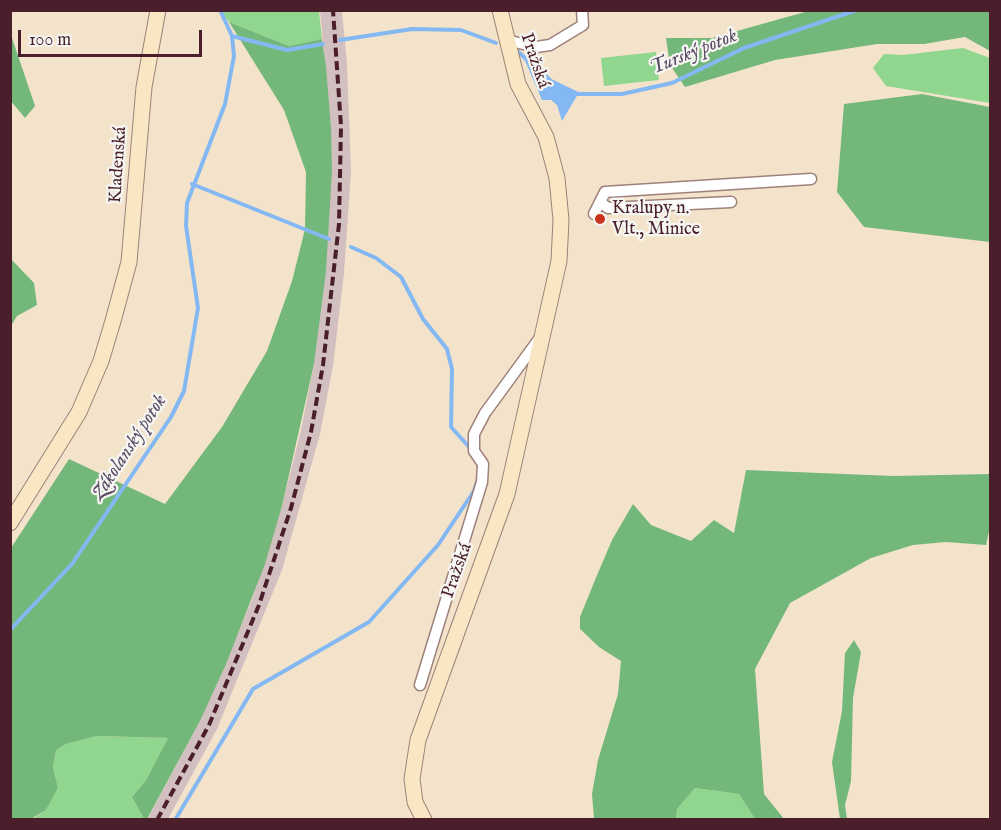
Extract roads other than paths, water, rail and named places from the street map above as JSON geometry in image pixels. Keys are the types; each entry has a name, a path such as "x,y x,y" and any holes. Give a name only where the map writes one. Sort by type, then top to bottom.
{"main road":[{"name":"Kladenská","path":"10,523 79,412 101,361 113,321 129,262 137,197 144,87 158,10"},
{"name":"Pražská","path":"424,819 415,802 412,779 418,740 507,494 560,261 561,220 557,178 546,137 518,84 500,10"}],"street":[{"path":"506,40 536,47 550,45 583,25 582,10"},
{"path":"594,214 605,192 811,179"},
{"path":"600,201 608,208 731,202"},
{"name":"Pražská","path":"420,685 482,482 483,464 474,452 474,434 485,413 545,332"}],"water":[{"path":"523,56 551,81 578,94 562,121 557,105 551,100 542,100"}],"waterway":[{"name":"Zákolanský potok","path":"10,630 72,564 171,417 184,391 198,308 186,226 187,203 225,104 234,56 232,36 220,10"},
{"name":"Turský potok","path":"516,50 551,81 578,94 622,94 672,83 744,48 857,10"},
{"name":"Turský potok","path":"340,40 412,29 461,30 496,43"},
{"name":"Turský potok","path":"232,36 287,50 323,44"},
{"path":"192,184 329,239"},
{"path":"351,247 376,258 401,277 423,319 447,349 452,369 451,427 471,449"},
{"path":"175,820 253,689 369,622 438,545 474,491 478,479"}],"railway":[{"path":"157,820 209,725 259,605 291,508 311,432 323,365 339,224 341,126 333,10"}],"place":[{"name":"Kralupy n. Vlt., Minice","path":"600,219"}]}
